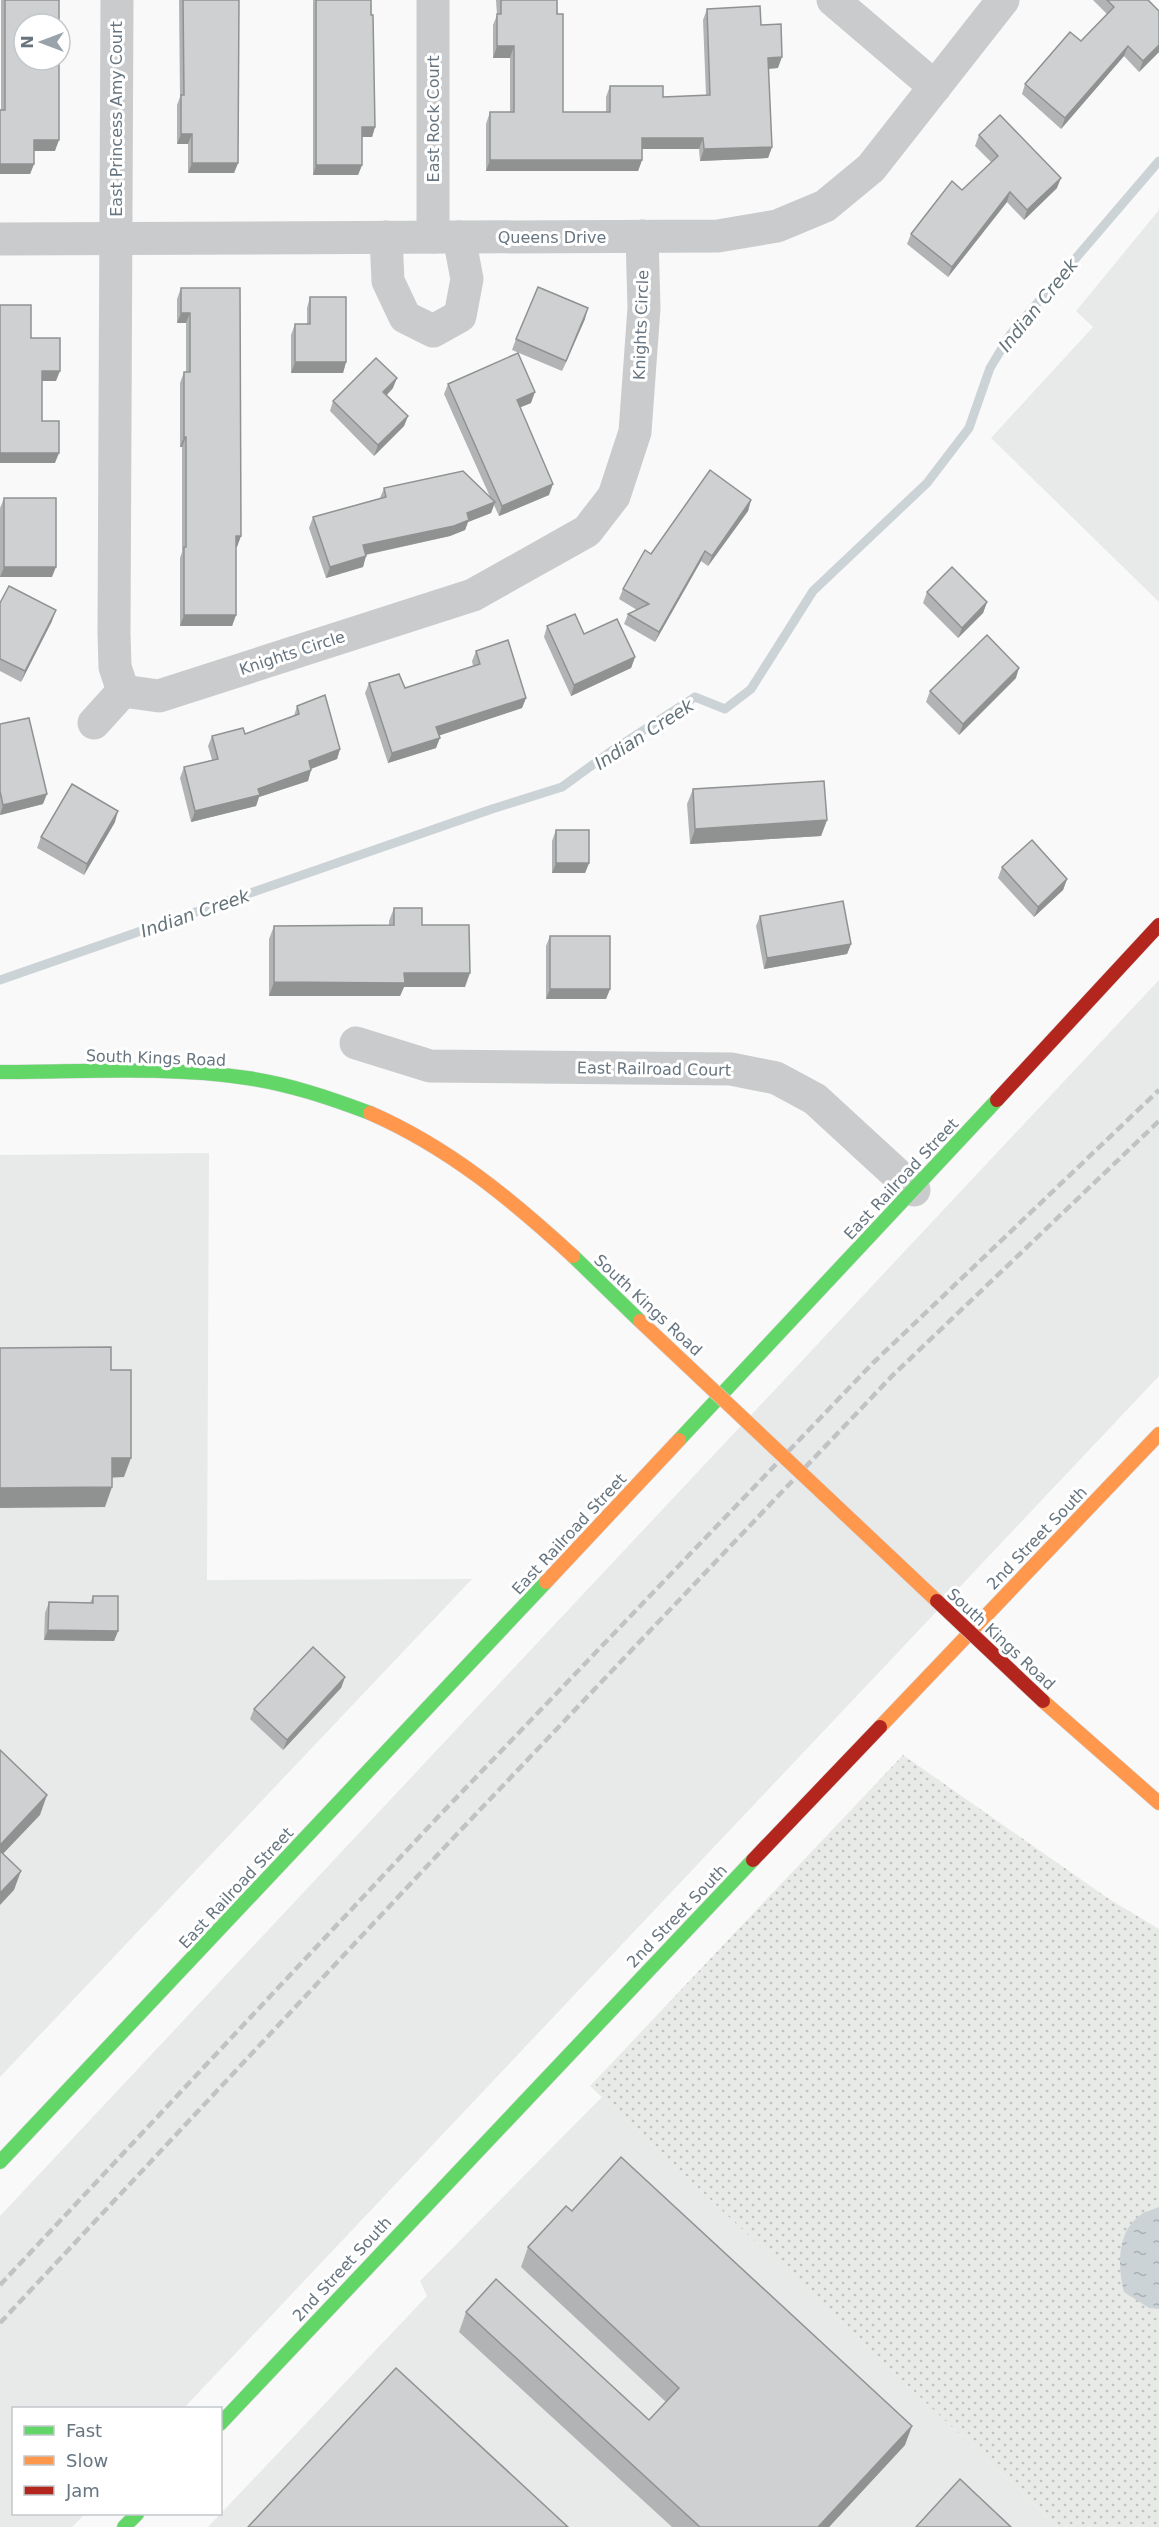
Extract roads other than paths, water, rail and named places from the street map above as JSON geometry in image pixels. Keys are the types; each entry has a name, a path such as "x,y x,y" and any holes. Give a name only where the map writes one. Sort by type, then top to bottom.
{"street":[{"name":"East Princess Amy Court","path":"116,238 117,0"},
{"name":"East Rock Court","path":"433,0 446,237"},
{"path":"832,0 935,87"},
{"name":"Queens Drive","path":"0,239 718,236 777,226 825,206 871,168 1003,0"},
{"name":"Knights Circle","path":"123,691 159,696 473,595 587,531 615,496 635,432 644,308 642,236"},
{"path":"386,237 388,281 405,317 433,332 460,316 467,279 446,237"},
{"path":"94,723 123,691 115,667 114,633 116,238"},
{"name":"East Railroad Street","path":"0,2162 914,1191 1159,925"},
{"name":"East Railroad Court","path":"356,1043 430,1066 731,1069 776,1078 814,1099 914,1191"},
{"name":"South Kings Road","path":"0,1072 220,1075 299,1089 383,1118 451,1155 520,1207 1042,1701 1159,1803"},
{"name":"2nd Street South","path":"222,2422 589,2032 1159,1434"},
{"path":"124,2527 136,2515"}],"water":[{"path":"1159,2207 1159,2309 1149,2308 1124,2292 1120,2263 1122,2242 1131,2224 1142,2214"}],"waterway":[{"name":"Indian Creek","path":"0,980 492,809 562,787 613,750 695,697 725,709 751,689 813,591 927,483 969,428 990,368 1010,335 1159,161"}],"railway":[{"path":"0,2285 437,1818 873,1363 1159,1090"},
{"path":"0,2323 457,1834 892,1376 1159,1121"}]}
